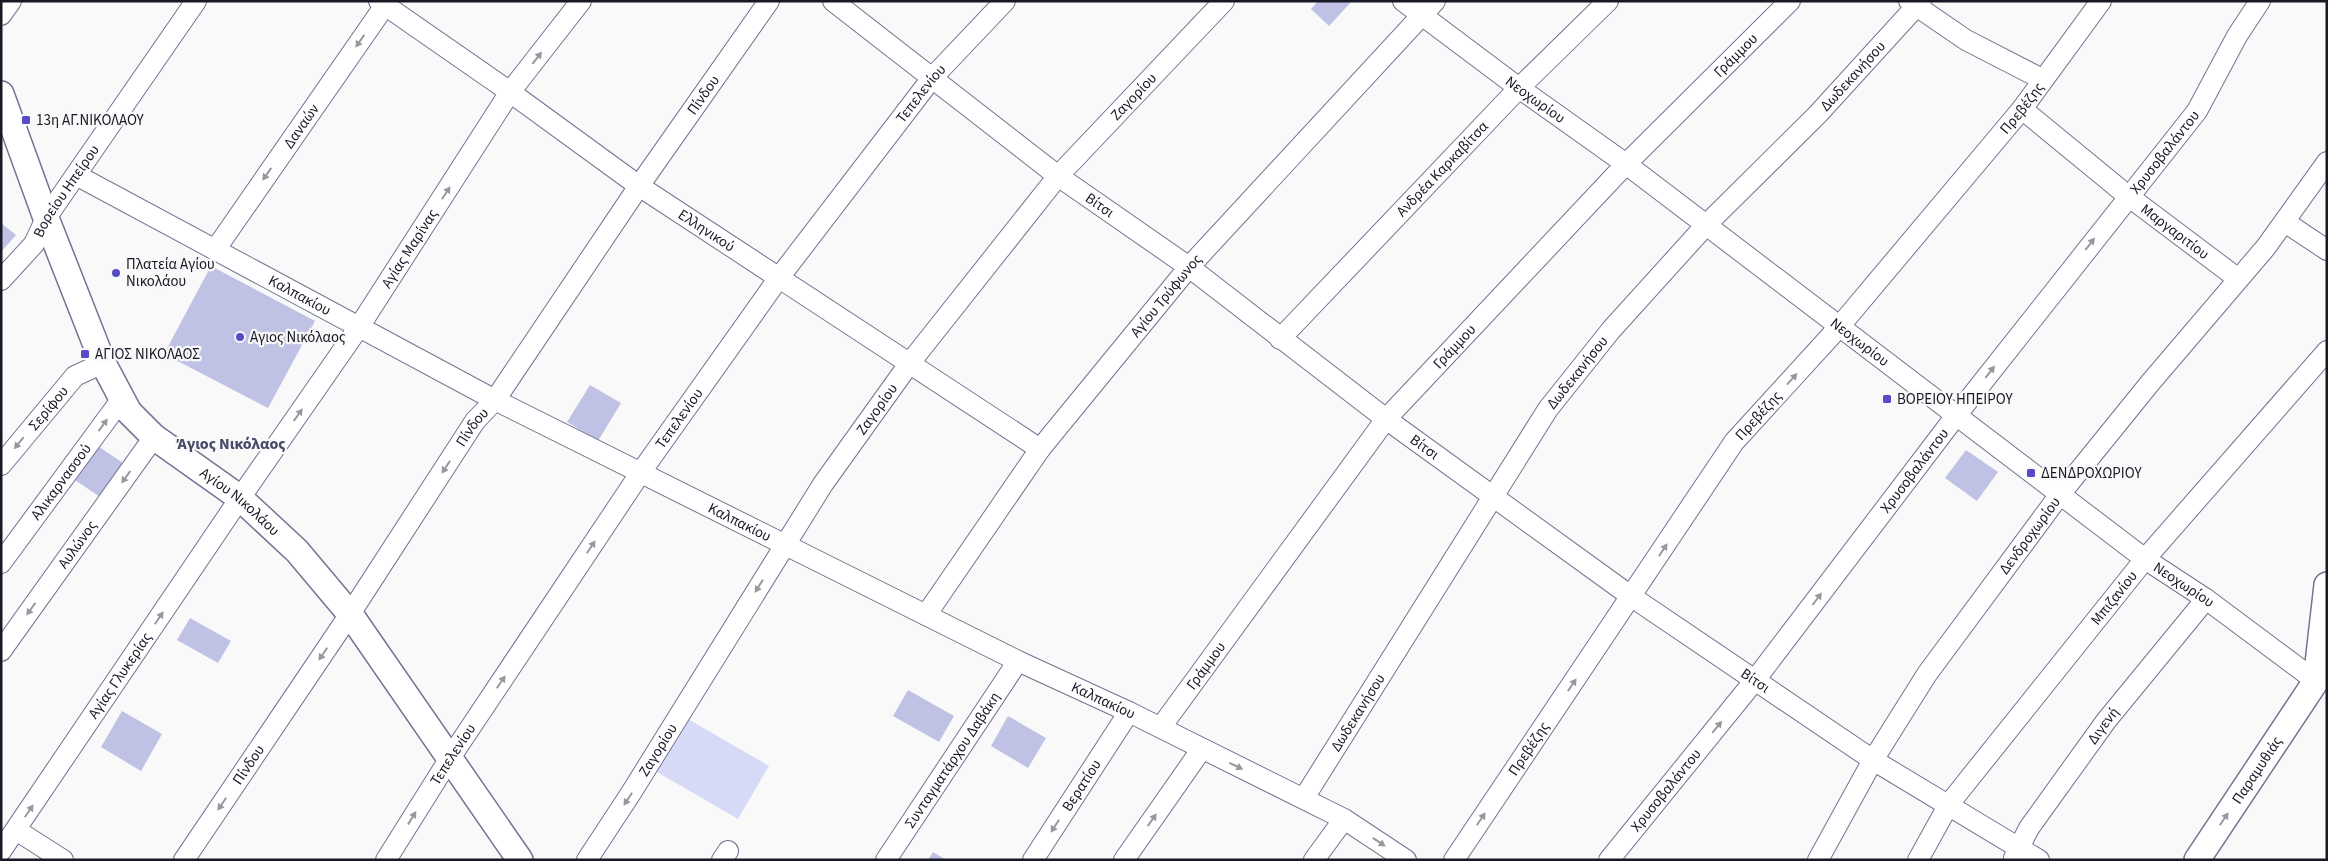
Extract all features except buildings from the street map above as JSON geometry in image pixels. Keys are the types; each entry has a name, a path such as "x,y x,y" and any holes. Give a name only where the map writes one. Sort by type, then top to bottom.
{"street":[{"path":"1,15 11,1"},
{"name":"Βορείου Ηπείρου","path":"1,280 34,244 46,218 196,1"},
{"name":"Αγίας Μαρίνας","path":"240,498 359,327 510,92 581,1"},
{"name":"Πίνδου","path":"184,860 350,614 476,421 495,400 639,186 769,1"},
{"name":"Βίτσι","path":"833,1 1058,176 1189,267 1280,339 1492,498 1632,597 1873,760 1949,804 2016,854 2039,860"},
{"name":"Τεπελενίου","path":"386,860 450,758 640,472 778,279 932,78 1005,1"},
{"name":"Ζαγορίου","path":"587,860 631,793 823,484 909,364 1058,176 1224,1"},
{"name":"Νεοχωρίου","path":"1403,1 1428,8 1519,88 1626,164 1956,417 2061,493 2145,559 2206,599 2323,683"},
{"name":"Ανδρέα Καρκαβίτσα","path":"1280,339 1519,88 1608,1"},
{"name":"Γράμμου","path":"1161,727 1386,419 1626,164 1790,1"},
{"name":"Πρεβέζης","path":"1454,860 1632,597 1734,442 1839,327 2022,109 2042,79 2101,1"},
{"name":"Χρυσοβαλάντου","path":"1609,860 1755,680 1956,417 2197,110 2237,36 2260,1"},
{"name":"Ελληνικού","path":"384,3 639,186 778,279 1040,449"},
{"name":"Δαναών","path":"215,250 384,3"},
{"path":"1915,3 1966,40 2042,79"},
{"name":"Δωδεκανήσου","path":"1304,798 1548,409 1585,361 1706,225 1818,114 1915,3"},
{"name":"Αγίου Τρύφωνος","path":"926,615 1040,449 1189,267 1428,8"},
{"name":"Αγίου Νικολάου","path":"1,94 46,218 103,363 129,412 154,437 240,498 297,551 350,614 520,860"},
{"name":"Μαργαριτίου","path":"2022,109 2128,196 2237,278"},
{"name":"Δενδροχωρίου","path":"1818,860 1873,760 1927,674 2061,493 2285,222 2327,162"},
{"name":"Καλπακίου","path":"76,176 495,400 1018,661 1161,727 1201,750 1304,798 1344,819 1406,860"},
{"path":"2285,222 2325,246"},
{"name":"Μπιζανίου","path":"1918,860 1949,804 2145,559 2327,351"},
{"name":"Σερίφου","path":"1,465 75,376 103,363"},
{"name":"Αλικαρνασσού","path":"1,562 121,400"},
{"name":"Αυλώνος","path":"1,651 154,437"},
{"name":"Αγίας Γλυκερίας","path":"1,851 240,498"},
{"path":"2323,683 2327,585"},
{"name":"Διγενή","path":"2016,854 2029,828 2106,721 2206,599"},
{"name":"Συνταγματάρχου Δαβάκη","path":"886,860 1018,661"},
{"name":"Παραμυθιάς","path":"2197,860 2323,683"},
{"name":"Βερατίου","path":"1033,860 1129,712"},
{"path":"1124,860 1201,750"},
{"path":"1314,860 1344,819"},
{"path":"16,830 63,860"}],"shaded area":[{"path":"688,719 769,766 738,819 657,772"}],"place":[{"name":"13η ΑΓ.ΝΙΚΟΛΑΟΥ","path":"26,120"},
{"name":"Πλατεία Αγίου Νικολάου","path":"116,273"},
{"name":"Αγιος Νικόλαος","path":"240,337"},
{"name":"ΑΓΙΟΣ ΝΙΚΟΛΑΟΣ","path":"85,354"},
{"name":"ΒΟΡΕΙΟΥ ΗΠΕΙΡΟΥ","path":"1887,399"},
{"name":"ΔΕΝΔΡΟΧΩΡΙΟΥ","path":"2031,473"}],"district":[{"name":"Άγιος Νικόλαος","path":"231,443"}]}
